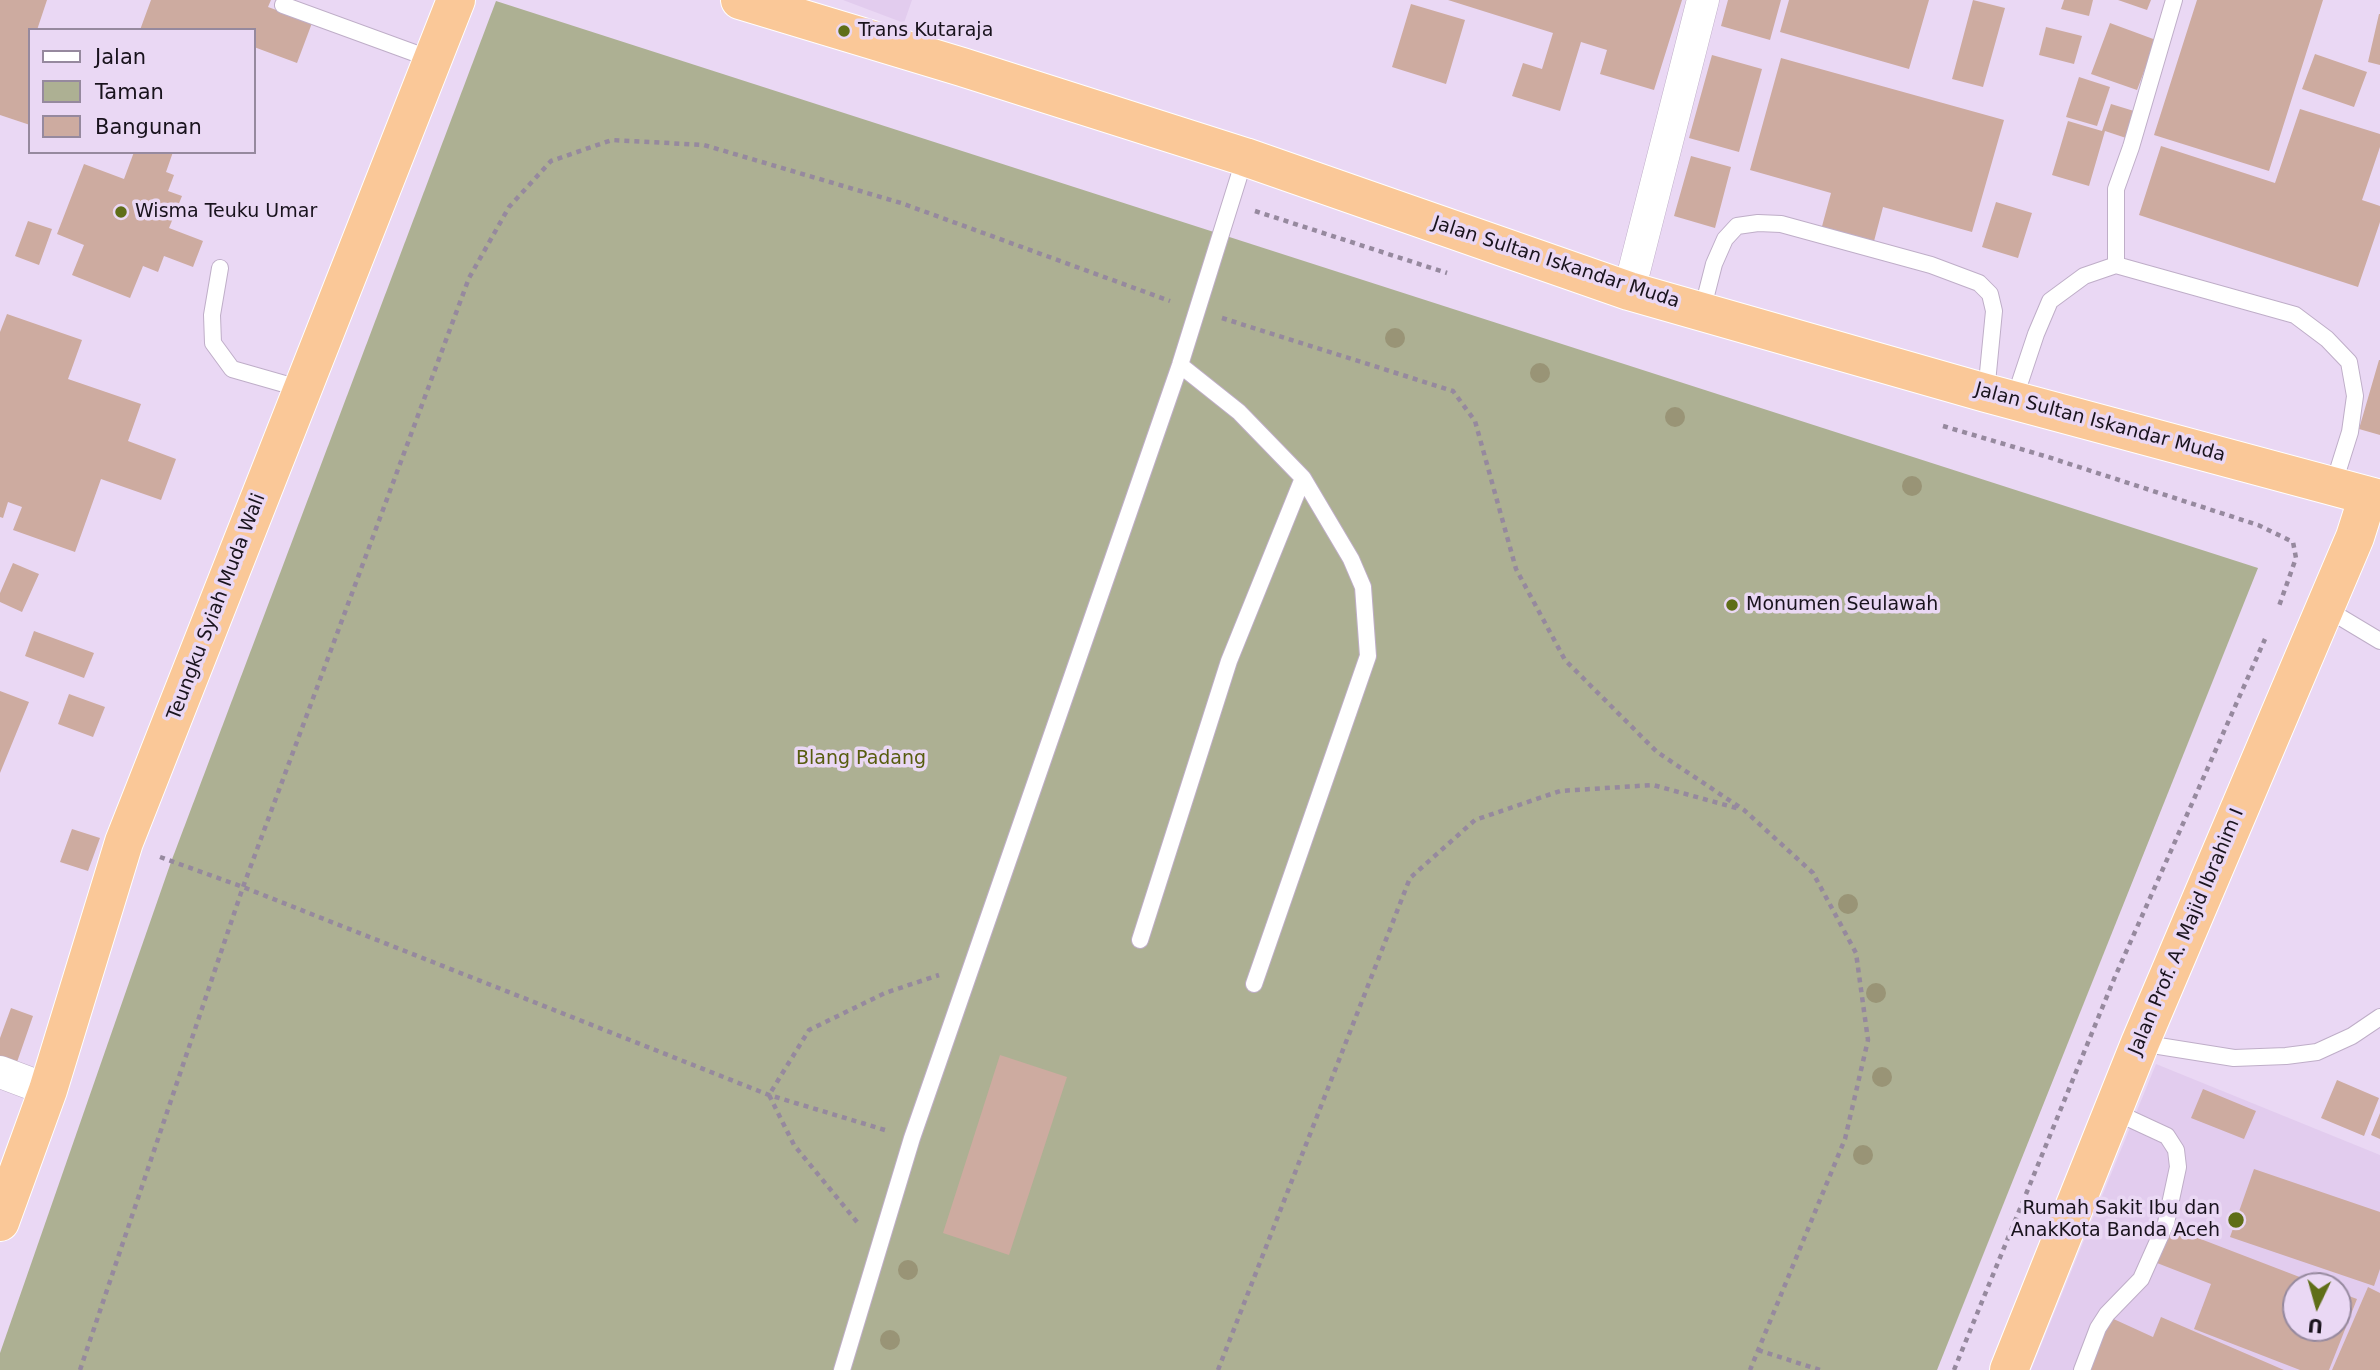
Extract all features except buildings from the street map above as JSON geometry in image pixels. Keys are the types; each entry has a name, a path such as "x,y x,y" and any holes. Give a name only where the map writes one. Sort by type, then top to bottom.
{"highway":[{"name":"Teungku Syiah Muda Wali","path":"0,1222 48,1090 124,842 456,0"},
{"name":"Jalan Sultan Iskandar Muda","path":"748,1 793,8 962,67 1245,158 1629,291 2000,397 2360,494"},
{"name":"Jalan Prof. A. Majid Ibrahim I","path":"2009,1370 2140,1043 2325,608 2368,541 2360,494"}],"street":[{"path":"1629,291 1703,0"},
{"path":"0,1072 48,1090"}],"lane":[{"path":"2116,265 2116,189 2174,0"},
{"path":"284,5 431,59"},
{"path":"842,1370 912,1138 1181,365 1245,158"},
{"path":"1702,311 1714,264 1724,239 1737,226 1781,223 1931,265 1979,283 1990,294 1994,311 2000,397"},
{"path":"2000,397 2036,334 2050,301 2084,276 2116,265 2295,315 2328,339 2349,362 2355,396 2350,432 2360,494"},
{"path":"219,268 212,315 213,343 232,369 302,388"},
{"path":"1181,365 1239,412 1303,478 1351,559 1363,587 1368,656 1254,984"},
{"path":"1140,940 1229,661 1303,478"},
{"path":"2325,608 2380,642"},
{"path":"2140,1043 2234,1058 2286,1056 2317,1052 2353,1036 2380,1017"},
{"path":"2082,1370 2103,1321 2141,1279 2165,1223 2178,1167 2176,1150 2167,1136 2113,1111"}],"path":[{"path":"80,1370 243,887 469,278 509,206 551,161 612,140 705,145 901,203 1197,310 1453,391 1475,421 1516,569 1565,660 1657,752 1744,810 1813,873 1856,953 1868,1040 1845,1139 1750,1370"},
{"path":"1231,203 1453,275"},
{"path":"1942,425 2258,525 2292,541 2297,558 2276,613"},
{"path":"1954,1370 2114,979 2265,639"},
{"path":"1219,1370 1410,878 1475,821 1560,791 1653,785 1744,810"},
{"path":"124,842 769,1095 912,1138"},
{"path":"769,1095 809,1030 886,993 971,964"},
{"path":"769,1095 794,1145 878,1247"},
{"path":"1758,1349 1820,1370"}],"shaded area":[{"path":"843,0 912,0 904,23"},
{"name":"Rumah Sakit Ibu dan AnakKota Banda Aceh","path":"2156,1064 2380,1155 2380,1370 2031,1370"}],"green space":[{"name":"Blang Padang","path":"496,1 2258,568 1937,1370 0,1370 0,1353 171,862"}],"place":[{"name":"Trans Kutaraja","path":"844,31"},
{"name":"Wisma Teuku Umar","path":"121,212"},
{"name":"Monumen Seulawah","path":"1732,605"},
{"name":"Rumah Sakit Ibu dan AnakKota Banda Aceh","path":"2236,1220"}]}
